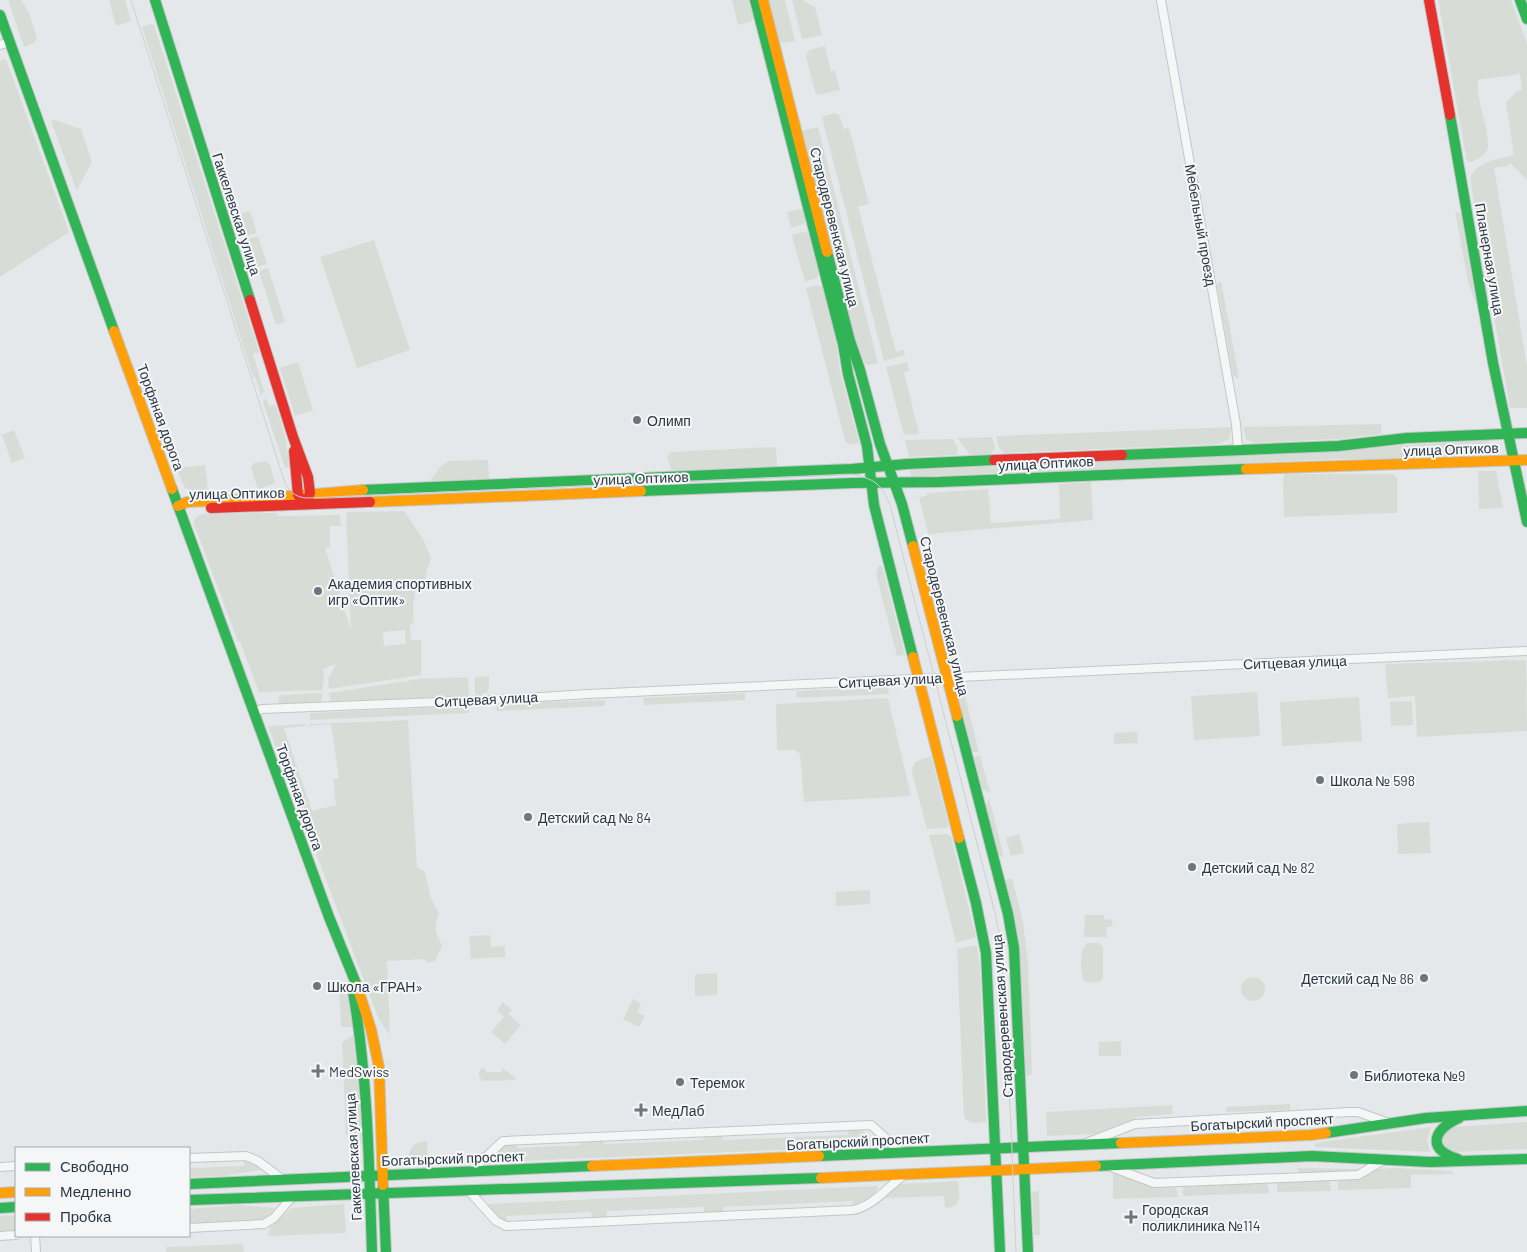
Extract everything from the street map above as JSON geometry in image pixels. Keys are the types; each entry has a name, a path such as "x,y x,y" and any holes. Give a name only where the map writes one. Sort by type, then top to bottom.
{"main road":[{"name":"Гаккелевская улица","path":"155,0 293,437 309,480 310,494"},
{"name":"Стародеревенская улица","path":"755,0 843,344 848,374 866,446 874,505 976,903 986,953 1000,1252"},
{"name":"Стародеревенская улица","path":"763,0 850,341 880,444 902,504 1008,914 1014,948 1028,1252"},
{"name":"Планерная улица","path":"1429,0 1449,102 1507,433 1527,522"},
{"path":"1520,0 1527,19"},
{"name":"Торфяная дорога","path":"0,15 5,44 178,506 348,969 356,984 371,1029 378,1067"},
{"name":"улица Оптиков","path":"178,506 187,502 310,494 1338,446 1400,439 1527,432"},
{"name":"Гаккелевская улица","path":"293,437 298,495"},
{"name":"улица Оптиков","path":"178,506 188,509 306,505 1338,465 1401,465 1527,460"},
{"path":"306,505 310,494"},
{"path":"298,495 306,505"},
{"name":"Торфяная дорога","path":"348,969 360,1031"},
{"name":"Гаккелевская улица","path":"360,1031 372,1252"},
{"name":"Гаккелевская улица","path":"378,1067 386,1252"},
{"name":"Богатырский проспект","path":"190,1184 1311,1135 1426,1118 1527,1111"},
{"path":"1466,1115 1448,1123 1439,1130 1436,1140 1438,1149 1449,1157 1470,1161"},
{"path":"190,1200 291,1198 904,1175 1312,1156 1382,1161 1527,1159"},
{"path":"0,1193 15,1192"},
{"path":"0,1208 15,1207"}],"street":[{"name":"Мебельный проезд","path":"1161,0 1235,416 1238,450"},
{"name":"Ситцевая улица","path":"254,712 282,708 1527,652"},
{"path":"1082,1145 1135,1124 1358,1112 1391,1124"},
{"path":"471,1171 503,1141 871,1125 901,1152"},
{"path":"190,1158 246,1156 258,1161 282,1179"},
{"path":"1104,1165 1154,1183 1358,1175 1382,1161"},
{"path":"0,1167 15,1166"},
{"path":"469,1191 496,1221 506,1226 853,1210 866,1206 904,1175"},
{"path":"190,1228 264,1224 274,1218 291,1198"},
{"path":"0,1236 15,1235"},
{"path":"35,1237 36,1252"}],"shaded area":[{"path":"8,0 21,0 29,12 37,38 34,43 24,47"},
{"path":"109,0 125,0 131,21 116,26"},
{"path":"732,0 750,0 754,17 752,21 738,25"},
{"path":"767,0 785,0 795,41 782,43 777,39"},
{"path":"792,0 802,0 815,7 822,35 802,39"},
{"path":"1438,0 1511,0 1527,43 1527,180 1510,163 1507,166 1494,168 1527,366 1527,408 1510,408 1470,179 1477,168 1482,165 1514,155 1506,102 1516,92 1522,90 1520,74 1478,80 1488,148 1485,154 1479,158 1467,162"},
{"path":"150,24 154,25 259,352 253,354 264,391 261,396 255,377 253,377 142,27"},
{"path":"825,46 831,71 835,71 840,90 816,95 806,56 808,51"},
{"path":"6,59 69,232 0,277 0,61"},
{"path":"835,113 839,115 844,129 849,128 869,204 858,207 896,352 904,350 905,355 884,361 822,117"},
{"path":"55,120 81,129 92,162 76,189 51,121"},
{"path":"818,127 878,363 870,365 865,364 852,332 801,131"},
{"path":"800,209 804,211 806,218 804,224 791,228 787,212"},
{"path":"250,211 257,233 247,236 243,224 234,227 231,217"},
{"path":"1455,211 1461,214 1477,304 1468,282"},
{"path":"807,232 811,237 820,273 817,278 805,282 792,235"},
{"path":"258,236 267,264 257,267 250,243 240,245 249,242 248,239"},
{"path":"374,240 410,350 357,368 320,257"},
{"path":"268,268 285,322 276,325 259,271"},
{"path":"1221,281 1239,378 1233,376 1217,284"},
{"path":"816,285 823,287 836,336 839,367 859,443 849,445 845,441 806,288"},
{"path":"298,362 313,410 295,416 280,368"},
{"path":"907,362 909,371 904,372 919,434 904,435 886,367"},
{"path":"266,398 269,406 275,404 284,431 290,467 285,468 263,402"},
{"path":"1381,424 1381,434 1337,439 1256,443 1246,440 1243,427"},
{"path":"1232,427 1229,439 1220,444 1004,453 999,448 996,436"},
{"path":"14,430 25,458 12,463 2,435"},
{"path":"992,437 995,448 991,454 970,455 958,438"},
{"path":"953,439 958,449 956,455 909,457 905,440"},
{"path":"1489,440 1491,456 1418,459 1337,459 911,477 910,470 1337,451"},
{"path":"776,447 777,467 675,471 671,469 667,457 670,452"},
{"path":"488,460 489,479 430,481 441,466 449,461"},
{"path":"267,461 275,483 260,489 257,487 251,467 254,463"},
{"path":"205,465 208,491 190,491 182,482 179,468"},
{"path":"1478,471 1496,471 1503,508 1479,509"},
{"path":"1285,474 1394,474 1397,479 1397,513 1284,517 1283,479"},
{"path":"1091,482 1093,520 928,534 919,497 927,496 927,493 988,489 991,523 1060,519 1059,484"},
{"path":"404,511 423,539 431,558 426,572 426,582 415,582 413,623 410,624 411,640 421,640 421,675 329,689 328,679 336,664 323,669 324,680 322,690 259,692 240,642 238,642 194,524 195,518 202,514 277,513 278,516 340,515 341,526 330,526 330,547 325,548 351,630 346,514 349,512","holes":["405,630 406,644 384,646 383,632"]},
{"path":"879,566 882,566 905,655 897,656 876,573"},
{"path":"1526,660 1527,731 1417,737 1415,696 1388,698 1385,664"},
{"path":"489,676 488,692 475,696 475,677"},
{"path":"468,677 469,696 331,702 329,693 419,679"},
{"path":"888,687 889,694 797,698 796,691"},
{"path":"1257,692 1260,736 1194,740 1191,696"},
{"path":"322,693 320,702 279,704 279,695"},
{"path":"745,693 745,700 644,705 643,698"},
{"path":"965,696 979,752 972,752 958,697"},
{"path":"1359,697 1362,741 1282,746 1280,702"},
{"path":"888,698 911,796 804,802 800,754 795,750 777,750 776,704"},
{"path":"605,700 605,706 497,711 496,704"},
{"path":"1412,701 1413,725 1391,726 1390,702"},
{"path":"469,706 469,713 310,720 310,713"},
{"path":"408,720 417,867 425,872 431,899 439,913 436,930 442,946 435,961 428,963 425,959 387,961 390,1035 379,1020 268,726 305,724 305,726 284,728 312,811 336,805 333,779 339,778 331,724 309,726 309,724"},
{"path":"1137,732 1138,743 1114,744 1114,733"},
{"path":"931,756 949,826 946,828 927,829 912,772 915,762"},
{"path":"980,756 990,792 981,788 973,757"},
{"path":"989,798 1004,857 998,855 986,805"},
{"path":"1429,822 1431,853 1398,854 1397,824"},
{"path":"947,834 951,836 976,937 956,943 929,835"},
{"path":"1019,834 1024,853 1011,856 1006,838"},
{"path":"1012,878 1023,922 1028,963 1032,1072 1031,1075 1026,1076 1019,948 1005,880"},
{"path":"870,890 870,904 836,906 836,892"},
{"path":"1085,915 1104,915 1104,920 1111,919 1113,925 1106,928 1107,937 1084,937"},
{"path":"490,935 491,947 505,946 505,957 471,959 469,936"},
{"path":"1088,943 1098,943 1103,947 1103,978 1100,982 1087,983 1083,980 1081,955"},
{"path":"977,945 980,970 986,1122 977,1123 968,1121 964,1116 957,949"},
{"path":"717,973 717,995 695,996 695,974"},
{"path":"1253,977 1262,980 1265,989 1262,998 1253,1001 1244,998 1241,989 1244,980"},
{"path":"346,984 352,998 354,1027 341,1027 339,986"},
{"path":"633,999 641,1004 637,1012 645,1016 639,1027 623,1019"},
{"path":"503,1002 512,1010 508,1014 521,1025 505,1044 491,1032 504,1017 497,1010"},
{"path":"354,1036 357,1040 362,1144 346,1134 342,1043 349,1037"},
{"path":"1121,1041 1121,1056 1099,1056 1099,1042"},
{"path":"482,1068 485,1068 486,1072 502,1072 502,1068 515,1077 516,1080 483,1081 479,1077 479,1072"},
{"path":"1290,1104 1290,1110 1226,1112 1226,1107"},
{"path":"1172,1105 1173,1114 1138,1117 1096,1134 1047,1136 1046,1112"},
{"path":"1527,1122 1527,1149 1454,1152 1446,1147 1442,1139 1447,1129 1453,1127"},
{"path":"1431,1127 1427,1140 1430,1152 1315,1147 1315,1143"},
{"path":"848,1130 863,1131 876,1144 874,1146 496,1162 492,1159 502,1147 517,1143 517,1148 580,1145 581,1141 603,1139 604,1144 704,1140 704,1136 722,1135 723,1140 848,1135"},
{"path":"427,1141 428,1160 476,1158 482,1152 485,1153 476,1161 409,1164 409,1154 412,1147 417,1143"},
{"path":"244,1160 252,1162 261,1170 224,1176 190,1177 190,1168 244,1166"},
{"path":"1297,1168 1359,1169 1356,1171 1299,1174"},
{"path":"1378,1169 1453,1171 1453,1174 1411,1175 1411,1188 1338,1190 1338,1182 1342,1178"},
{"path":"1113,1173 1149,1185 1174,1186 1178,1197 1113,1199"},
{"path":"1326,1179 1330,1182 1331,1191 1277,1192 1277,1184 1281,1180"},
{"path":"958,1181 958,1203 951,1207 945,1208 944,1196 883,1198 878,1205 875,1203 898,1184"},
{"path":"1267,1182 1270,1193 1183,1196 1183,1189 1186,1184"},
{"path":"877,1186 877,1191 872,1197 854,1207 852,1201 723,1207 723,1212 704,1213 704,1207 607,1211 607,1217 592,1218 591,1212 507,1216 507,1222 501,1221 487,1207 487,1204"},
{"path":"1039,1191 1040,1235 1034,1235 1032,1192"},
{"path":"344,1204 346,1233 268,1236 270,1227 292,1208"},
{"path":"239,1205 274,1208 276,1210 262,1221 195,1224 190,1222 190,1209"},
{"path":"15,1215 15,1231 0,1232 0,1216"},
{"path":"243,1244 244,1252 166,1252 166,1247"}],"tram line":[{"path":"131,0 284,480 295,495 306,498 852,474 871,480 880,487 890,505 995,913 1001,943 1016,1252"}],"traffic: fast":[{"path":"155,0 250,300"},
{"path":"755,0 843,344 848,374 867,446 874,505 913,657"},
{"path":"1520,0 1527,19"},
{"path":"0,15 114,331"},
{"path":"1450,115 1493,363 1527,522"},
{"path":"827,252 850,341 880,444 902,504 913,546"},
{"path":"1122,455 1338,446 1407,438 1527,433"},
{"path":"363,490 852,469 907,464 994,460"},
{"path":"641,491 853,483 939,482 1246,469"},
{"path":"172,489 329,917 357,986"},
{"path":"957,716 1008,914 1014,948 1028,1252"},
{"path":"959,838 976,903 986,953 1000,1252"},
{"path":"353,992 365,1089 372,1252"},
{"path":"1326,1133 1426,1118 1527,1111"},
{"path":"1458,1159 1441,1150 1437,1145 1437,1139 1443,1128 1459,1118"},
{"path":"819,1156 1121,1143"},
{"path":"1096,1166 1312,1156 1430,1162 1527,1159"},
{"path":"190,1184 592,1166"},
{"path":"190,1200 821,1178"},
{"path":"383,1185 386,1252"},
{"path":"0,1208 15,1207"}],"traffic: slow":[{"path":"763,0 827,252"},
{"path":"114,331 172,489"},
{"path":"1246,469 1527,460"},
{"path":"178,506 187,502 255,499 363,490"},
{"path":"370,502 641,491"},
{"path":"913,546 957,716"},
{"path":"913,657 959,838"},
{"path":"357,986 371,1029 379,1067 383,1185"},
{"path":"1121,1143 1326,1133"},
{"path":"592,1166 819,1156"},
{"path":"821,1178 1096,1166"},
{"path":"0,1193 15,1192"}],"traffic: jam":[{"path":"1429,0 1450,115"},
{"path":"250,300 293,437 308,477 310,493 308,499"},
{"path":"294,451 298,495 302,500"},
{"path":"994,460 1122,455"},
{"path":"211,508 370,502"}],"place":[{"name":"Олимп","path":"637,420"},
{"name":"Академия спортивных игр «Оптик»","path":"318,591"},
{"name":"Школа № 598","path":"1320,780"},
{"name":"Детский сад № 84","path":"528,817"},
{"name":"Детский сад № 82","path":"1192,867"},
{"name":"Детский сад № 86","path":"1424,978"},
{"name":"Школа «ГРАН»","path":"317,986"},
{"name":"MedSwiss","path":"318,1071"},
{"name":"Библиотека №9","path":"1354,1075"},
{"name":"Теремок","path":"680,1082"},
{"name":"МедЛаб","path":"641,1110"},
{"name":"Городская поликлиника №114","path":"1131,1217"}]}
